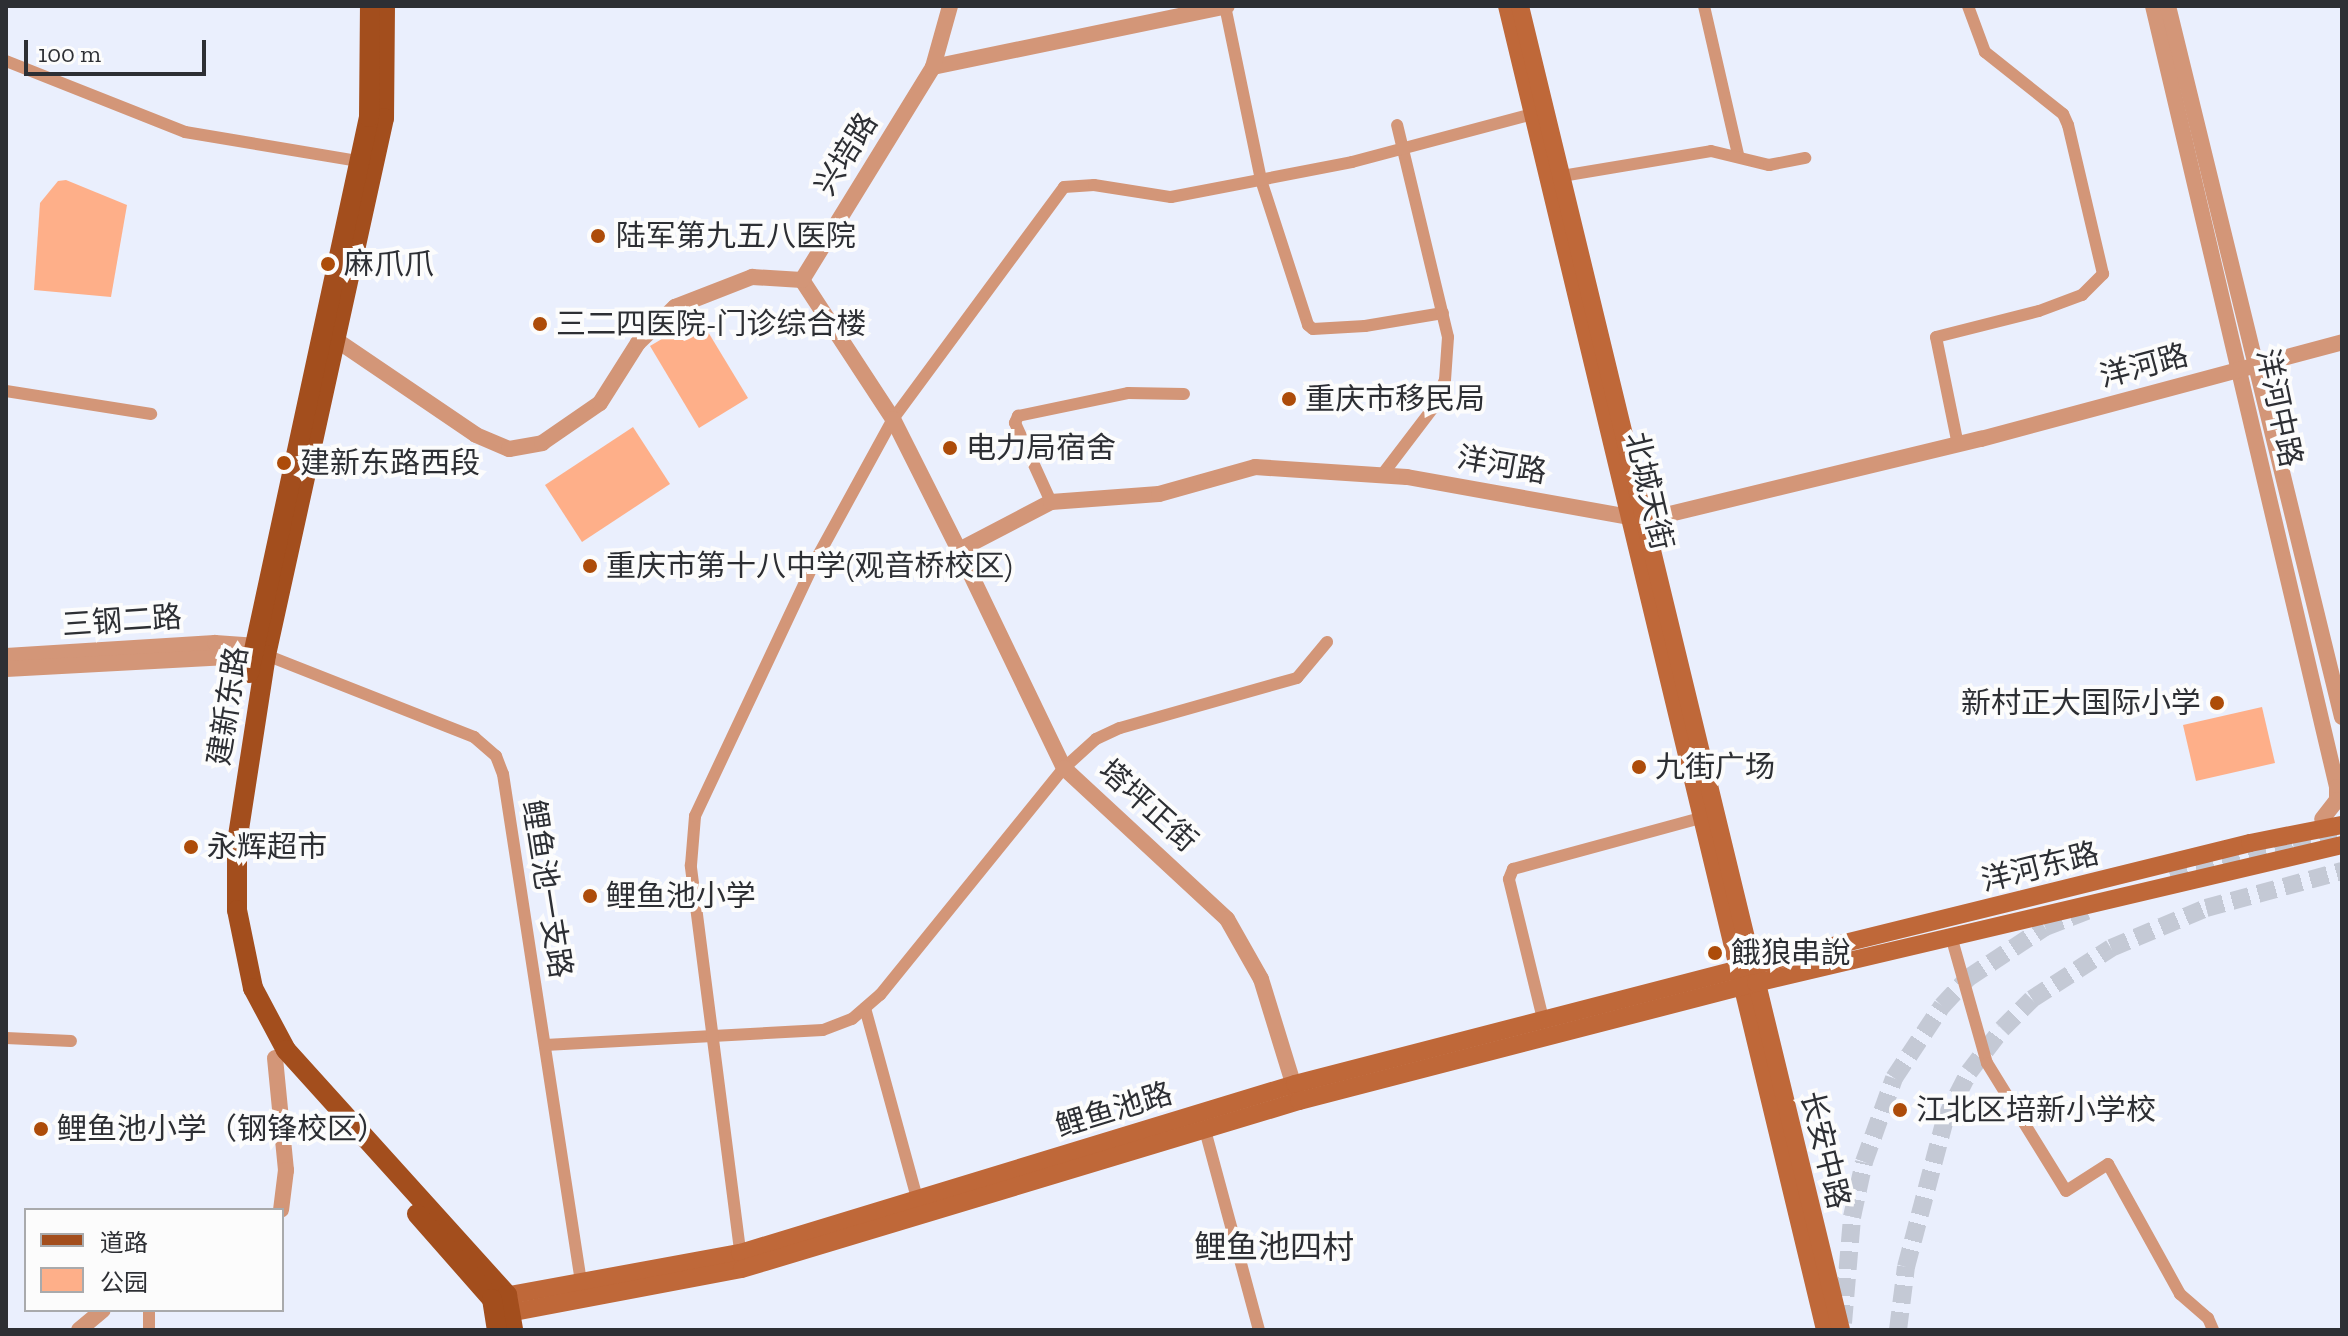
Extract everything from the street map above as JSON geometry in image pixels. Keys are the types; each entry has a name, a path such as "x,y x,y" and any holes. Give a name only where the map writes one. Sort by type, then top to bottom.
{"main road":[{"name":"建新东路","path":"330,335 369,117 370,6"},
{"name":"建新东路","path":"385,6 384,118 330,335 257,653 224,842 225,910 241,994 275,1058 503,1314"},
{"name":"北城天街","path":"1507,6 1540,112"},
{"name":"北城天街","path":"1520,6 1540,112 1645,520 1707,816"},
{"name":"北城天街","path":"1556,177 1626,517 1707,816 1746,976"},
{"name":"建新东路","path":"257,653 235,878 240,937 253,988 286,1050 503,1314"},
{"name":"洋河东路","path":"1746,976 2250,843 2342,825"},
{"name":"洋河东路","path":"1746,976 1951,936 2342,845"},
{"name":"鲤鱼池路","path":"503,1314 741,1261 1205,1130 1297,1093 1746,976"},
{"name":"鲤鱼池路","path":"920,1209 1543,1019 1746,976"},
{"name":"长安中路","path":"1746,976 1825,1330"},
{"name":"长安中路","path":"1746,976 1841,1330"},
{"name":"鲤鱼池路","path":"503,1314 581,1282 741,1261"}],"street":[{"name":"兴培路","path":"802,280 933,67 950,6"},
{"path":"933,67 1226,6 1261,180 1301,313 1313,329 1443,313"},
{"path":"1704,6 1738,155"},
{"path":"1958,445 1936,337 2039,311 2082,295 2103,274 2063,114 1985,52 1968,6"},
{"name":"洋河中路","path":"2153,6 2342,717"},
{"name":"洋河中路","path":"2168,6 2337,787 2337,800 2322,819"},
{"path":"6,61 185,132 359,161"},
{"path":"741,1261 691,865 700,795 813,565 893,419 1064,187 1094,185 1171,197 1403,149 1540,112"},
{"path":"1382,475 1427,418 1445,380 1443,313 1397,125"},
{"path":"1556,177 1711,151 1738,155 1769,165 1805,158"},
{"path":"330,335 476,435 509,449 525,448 542,443 600,403 638,343 675,307 752,277 802,280 893,419 959,550"},
{"name":"洋河路","path":"959,550 1051,502 1159,494 1255,467 1382,475 1645,520 1958,445 2342,342"},
{"path":"6,391 151,414"},
{"path":"1051,502 1015,423 1018,416 1128,393 1184,394"},
{"name":"塔坪正街","path":"959,550 1064,768 1227,919 1261,979 1297,1093"},
{"path":"545,1045 823,1030 865,1008 1064,768 1096,739 1120,728 1297,678 1327,642"},
{"name":"三钢二路","path":"6,656 192,644 257,653"},
{"name":"三钢二路","path":"6,669 257,653"},
{"name":"鲤鱼池一支路","path":"257,653 474,737 496,756 503,774 581,1282"},
{"path":"2250,843 2342,814"},
{"path":"1543,1019 1509,879 1513,869 1707,816"},
{"path":"1951,936 1987,1063 2066,1191 2108,1164 2180,1294 2208,1318 2213,1330"},
{"path":"865,1008 920,1209"},
{"path":"6,1038 71,1041"},
{"path":"275,1058 286,1170 281,1208"},
{"path":"1205,1130 1259,1330"},
{"path":"79,1330 101,1312"}],"green space":[{"path":"66,180 127,205 111,297 34,290 40,203 58,181"},
{"path":"699,317 748,398 699,428 650,346"},
{"path":"633,427 670,484 582,542 545,485"},
{"path":"2262,707 2275,763 2196,781 2183,725"}],"tunnel":[{"path":"2171,879 2293,844 2342,836"},
{"path":"1898,1330 1906,1267 1945,1119 1969,1072 2002,1029 2032,999 2111,948 2206,908 2342,871"},
{"path":"1843,1323 1852,1217 1864,1162 1894,1078 1942,1006 1968,978 2045,927 2087,911"}],"place":[{"name":"陆军第九五八医院","path":"598,236"},
{"name":"麻爪爪","path":"328,264"},
{"name":"三二四医院-门诊综合楼","path":"540,324"},
{"name":"重庆市移民局","path":"1289,399"},
{"name":"电力局宿舍","path":"950,448"},
{"name":"建新东路西段","path":"284,463"},
{"name":"重庆市第十八中学(观音桥校区)","path":"590,566"},
{"name":"新村正大国际小学","path":"2217,703"},
{"name":"九街广场","path":"1639,767"},
{"name":"永辉超市","path":"191,847"},
{"name":"鲤鱼池小学","path":"590,896"},
{"name":"餓狼串說","path":"1715,953"},
{"name":"江北区培新小学校","path":"1900,1110"},
{"name":"鲤鱼池小学（钢锋校区）","path":"41,1129"}],"district":[{"name":"鲤鱼池四村","path":"1274,1247"}]}
